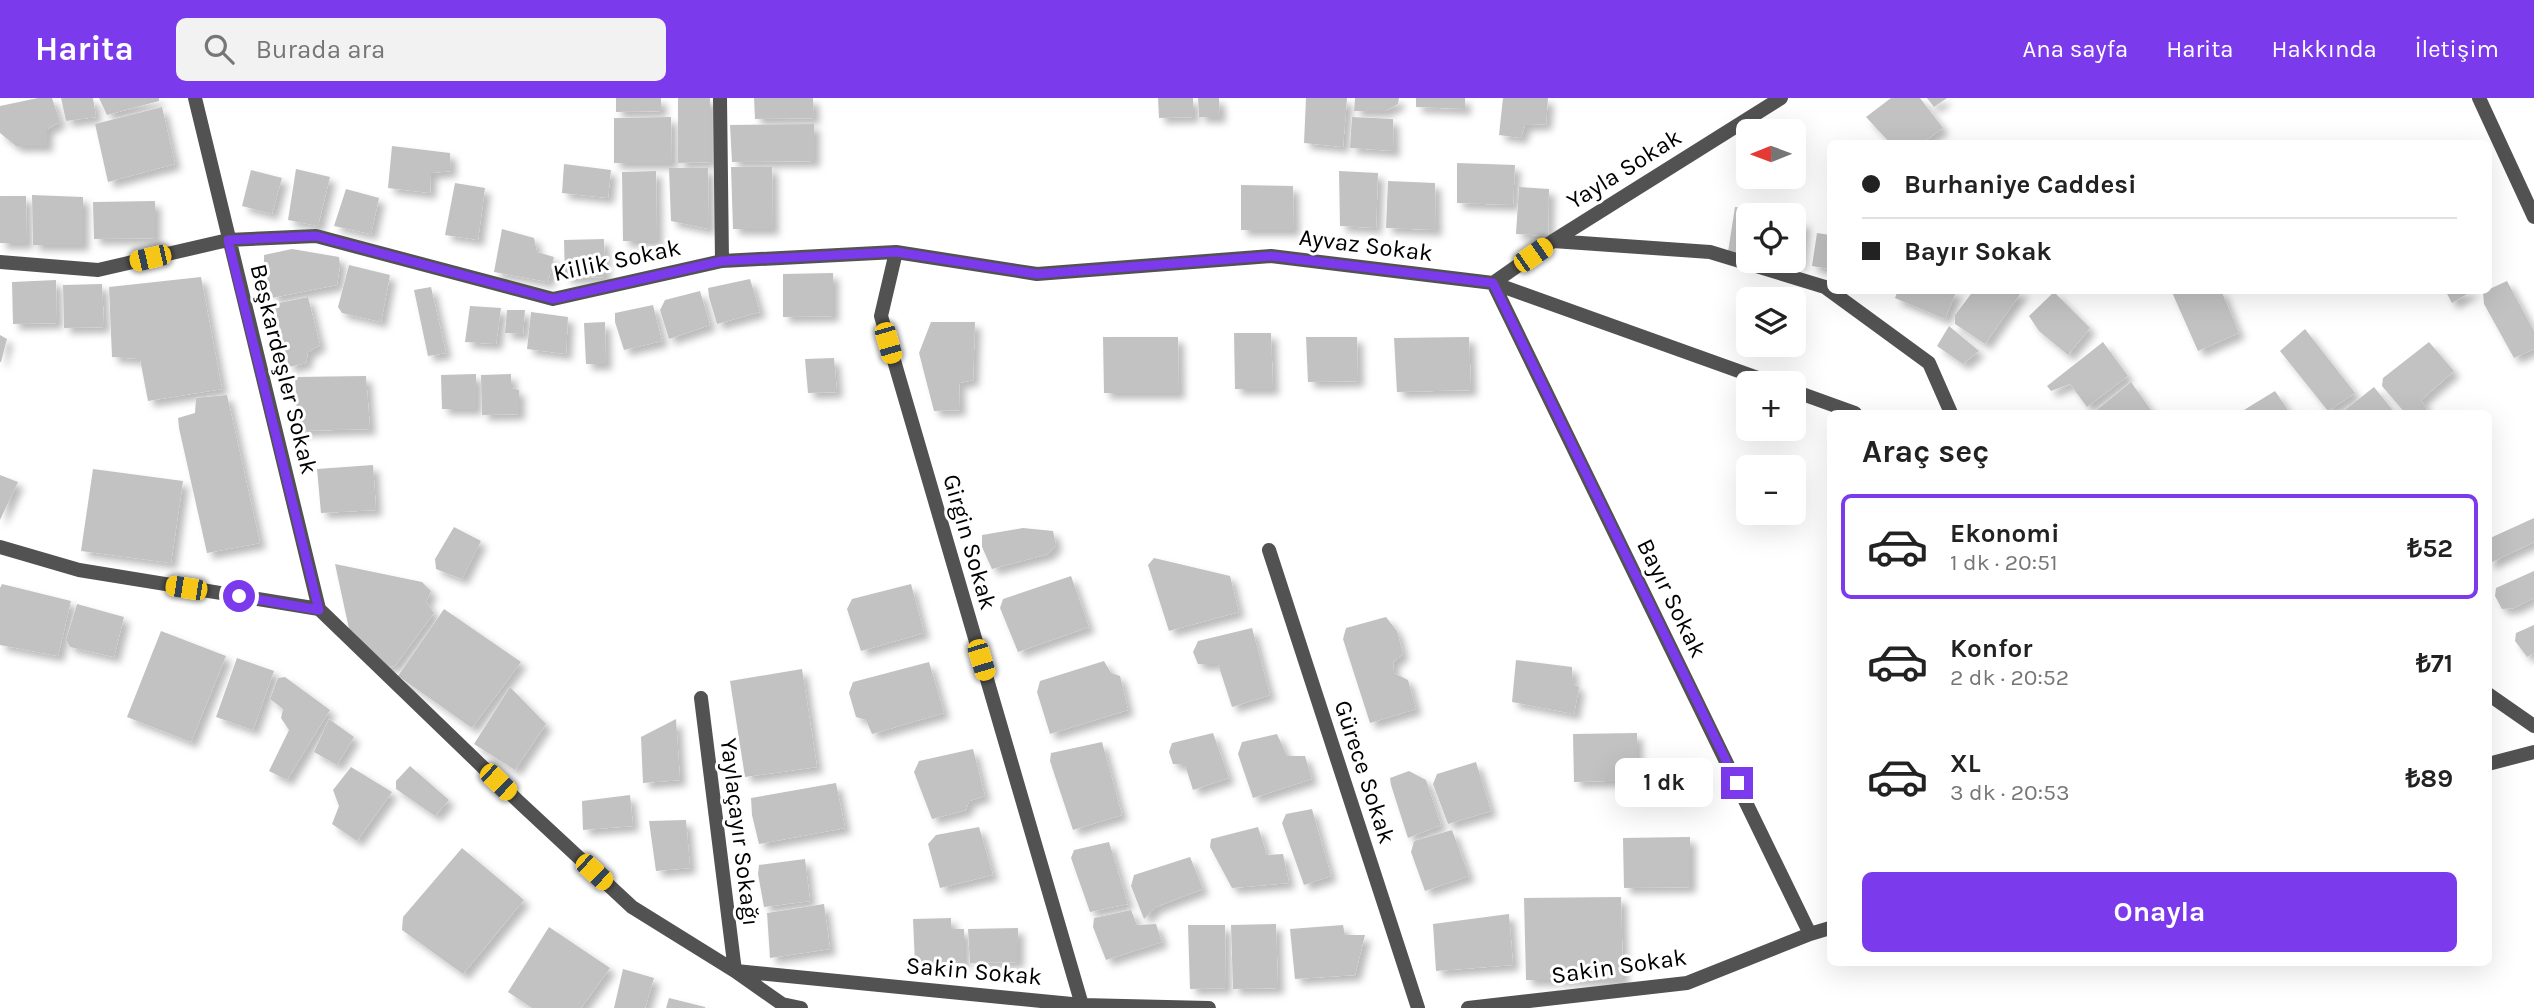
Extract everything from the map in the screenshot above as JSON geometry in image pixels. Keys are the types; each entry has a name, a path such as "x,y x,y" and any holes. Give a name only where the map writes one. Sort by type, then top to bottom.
{"street":[{"name":"Beşkardeşler Sokak","path":"195,98 319,610"},
{"path":"720,98 722,261"},
{"name":"Yayla Sokak","path":"1493,283 1553,241 1781,98"},
{"path":"2479,98 2534,217"},
{"name":"Killik Sokak","path":"0,261 98,270 228,240 316,236 553,299 722,261 896,252"},
{"path":"1553,241 1710,251 1827,288"},
{"name":"Ayvaz Sokak","path":"896,252 1037,274 1271,256 1493,283 1739,371"},
{"name":"Girgin Sokak","path":"896,252 881,316 1082,1005"},
{"name":"Bayır Sokak","path":"1493,283 1810,933"},
{"path":"1834,294 1928,363 1950,410"},
{"path":"1806,395 1847,410"},
{"path":"0,547 79,570 319,610 518,802 632,907 735,971 782,1004 801,1008"},
{"name":"Gürece Sokak","path":"1269,550 1418,1008"},
{"path":"2492,697 2534,726"},
{"name":"Yaylaçayır Sokağı","path":"701,698 735,971"},
{"path":"2492,763 2534,752"},
{"name":"Sakin Sokak","path":"1468,1008 1687,983 1810,933 1827,929"},
{"name":"Sakin Sokak","path":"735,971 1082,1005 1209,1008"}],"building":[{"path":"38,98 52,98 60,122 47,129 47,146 16,146 0,133 0,106"},
{"path":"61,98 93,98 96,117 66,121"},
{"path":"99,98 159,98 159,101 107,115"},
{"path":"616,98 661,98 661,111 616,112"},
{"path":"678,98 710,98 710,162 678,163"},
{"path":"754,98 813,98 814,118 755,119"},
{"path":"1158,98 1193,98 1193,117 1159,118"},
{"path":"1198,98 1219,98 1220,117 1199,117"},
{"path":"1306,98 1347,98 1343,147 1304,143"},
{"path":"1355,98 1399,98 1398,104 1385,111 1354,111"},
{"path":"1416,98 1465,98 1465,109 1416,107"},
{"path":"1503,98 1548,98 1546,124 1525,125 1521,138 1499,135"},
{"path":"1891,98 1920,98 1943,128 1926,140 1887,140 1866,117"},
{"path":"1927,98 1947,98 1934,107"},
{"path":"162,107 175,164 108,182 95,124"},
{"path":"671,117 672,163 614,163 614,118"},
{"path":"1352,117 1393,119 1394,151 1350,148"},
{"path":"814,124 814,161 732,162 730,125"},
{"path":"392,146 450,153 451,171 431,173 430,193 388,188"},
{"path":"1457,163 1515,165 1513,205 1457,203"},
{"path":"564,164 611,170 608,198 562,193"},
{"path":"731,167 772,167 773,229 733,229"},
{"path":"669,168 708,168 709,229 671,221"},
{"path":"296,169 330,177 318,226 288,220"},
{"path":"251,170 282,178 272,214 242,206"},
{"path":"656,171 657,241 623,241 622,172"},
{"path":"1339,171 1378,173 1376,228 1340,226"},
{"path":"1388,181 1435,183 1436,230 1386,228"},
{"path":"455,183 485,188 478,240 445,235"},
{"path":"1241,185 1293,186 1294,230 1241,230"},
{"path":"1519,187 1549,189 1548,236 1516,234"},
{"path":"346,189 379,198 371,234 334,226"},
{"path":"32,195 83,197 83,245 33,245"},
{"path":"0,196 26,196 27,243 0,243"},
{"path":"155,201 155,238 94,239 93,202"},
{"path":"1735,207 1736,207 1736,253 1728,252"},
{"path":"502,229 534,238 537,252 554,257 548,282 494,272"},
{"path":"1817,233 1827,235 1827,268 1812,266"},
{"path":"604,239 605,277 565,278 564,240"},
{"path":"292,249 339,257 337,285 272,298 264,255"},
{"path":"349,265 390,275 381,322 342,313 338,307"},
{"path":"833,273 833,316 783,317 783,274"},
{"path":"201,277 222,389 148,401 140,359 112,357 109,287"},
{"path":"750,279 760,312 717,324 708,288"},
{"path":"56,280 57,323 13,324 12,282"},
{"path":"2507,281 2534,331 2534,349 2514,358 2484,304 2483,294 2492,294 2492,288"},
{"path":"102,284 104,327 64,328 63,285"},
{"path":"431,287 446,353 428,356 414,290"},
{"path":"700,291 710,325 669,339 660,310 665,300"},
{"path":"1896,294 1955,294 1945,319 1895,298"},
{"path":"1971,294 2020,294 1985,344 1955,324 1955,315"},
{"path":"2052,294 2056,294 2090,328 2068,355 2039,331 2029,316"},
{"path":"2173,294 2223,294 2239,333 2198,351"},
{"path":"2447,294 2467,294 2452,303"},
{"path":"308,297 320,345 308,352 306,363 289,367 274,304"},
{"path":"653,305 662,341 624,350 615,322 615,313"},
{"path":"470,306 501,308 496,344 465,342"},
{"path":"507,310 525,310 523,334 505,333"},
{"path":"531,312 568,317 566,354 527,349"},
{"path":"605,322 606,364 586,364 584,323"},
{"path":"931,322 975,322 973,380 959,383 960,410 934,411 919,353"},
{"path":"1949,326 1979,351 1963,364 1937,346"},
{"path":"2305,329 2355,393 2327,410 2280,351"},
{"path":"1234,333 1271,333 1273,389 1235,389"},
{"path":"0,335 7,339 1,362 0,362"},
{"path":"1103,337 1178,337 1179,393 1104,393"},
{"path":"1306,337 1357,337 1358,381 1308,382"},
{"path":"1469,337 1471,390 1397,392 1394,338"},
{"path":"2103,342 2128,376 2087,407 2070,384 2051,391 2047,386"},
{"path":"2429,342 2454,371 2421,400 2427,410 2402,410 2382,386 2383,378"},
{"path":"834,358 837,392 808,393 805,359"},
{"path":"476,374 476,409 442,409 441,375"},
{"path":"511,374 511,388 519,390 519,414 482,415 481,375"},
{"path":"366,376 370,429 298,431 295,377"},
{"path":"2131,382 2151,410 2097,410"},
{"path":"2374,387 2393,410 2345,410"},
{"path":"2275,391 2288,410 2244,410"},
{"path":"227,395 260,543 207,553 178,418 195,413 196,398"},
{"path":"373,465 376,510 321,513 317,469"},
{"path":"93,469 183,481 171,563 81,551"},
{"path":"0,475 18,482 0,520"},
{"path":"2534,518 2534,542 2492,562 2492,537"},
{"path":"454,527 481,541 462,579 436,569 435,559"},
{"path":"1023,528 1053,531 1056,545 1048,554 992,569 982,547 982,535"},
{"path":"1154,558 1230,576 1239,612 1169,631 1148,565"},
{"path":"335,564 422,582 431,591 426,602 434,613 395,666 385,667 351,638"},
{"path":"2534,571 2534,598 2514,608 2502,609 2495,596 2496,588"},
{"path":"1071,576 1089,627 1018,652 1000,608 1003,599"},
{"path":"2,584 71,601 58,656 0,645"},
{"path":"911,584 924,633 861,651 847,609 852,599"},
{"path":"77,604 124,617 114,657 70,647 66,640"},
{"path":"444,609 521,662 472,728 398,676"},
{"path":"1386,617 1397,631 1403,654 1393,662 1394,673 1408,680 1416,709 1370,723 1343,639 1346,628"},
{"path":"2534,625 2534,653 2527,657 2515,641 2516,633"},
{"path":"1252,628 1270,695 1232,707 1218,664 1198,664 1193,652 1198,641"},
{"path":"161,631 226,656 191,742 127,717"},
{"path":"237,658 274,671 253,730 216,717"},
{"path":"1516,660 1572,667 1573,684 1579,687 1574,714 1512,702"},
{"path":"1104,661 1111,673 1120,676 1128,710 1050,734 1037,692 1040,681"},
{"path":"929,662 944,713 872,734 866,720 856,717 849,693 853,682"},
{"path":"802,669 817,767 745,777 730,681"},
{"path":"285,677 330,710 287,780 269,771 289,730 281,718 283,709 270,699 278,678"},
{"path":"510,687 546,724 515,770 474,744"},
{"path":"329,719 354,737 337,765 314,752"},
{"path":"676,719 680,780 643,783 641,737"},
{"path":"1213,733 1229,778 1193,790 1185,765 1173,764 1169,752 1172,743"},
{"path":"1637,733 1637,780 1574,782 1573,734"},
{"path":"1277,734 1287,756 1305,756 1312,779 1253,798 1238,754 1242,742"},
{"path":"1102,742 1122,815 1073,830 1050,761 1051,753"},
{"path":"973,749 985,796 969,801 966,810 932,819 914,772 919,761"},
{"path":"1476,762 1491,811 1448,824 1433,784 1437,774"},
{"path":"410,766 449,800 435,816 396,789 396,781"},
{"path":"351,767 392,792 357,841 332,824 339,806 333,790"},
{"path":"1409,771 1426,780 1441,825 1408,838 1390,778"},
{"path":"836,783 845,828 759,844 751,798"},
{"path":"630,795 633,826 583,830 582,801"},
{"path":"1312,809 1331,876 1304,885 1282,823 1286,814"},
{"path":"686,820 690,868 656,871 649,821"},
{"path":"979,827 993,875 940,888 928,844 936,835"},
{"path":"1258,827 1267,855 1283,854 1289,883 1232,888 1210,847 1211,839"},
{"path":"1452,830 1469,876 1425,891 1411,852 1414,841"},
{"path":"1690,837 1690,887 1624,888 1623,838"},
{"path":"1109,842 1128,904 1090,912 1071,858 1074,850"},
{"path":"462,848 524,900 463,974 402,930 403,917"},
{"path":"1190,857 1203,889 1156,907 1144,919 1131,886 1134,875"},
{"path":"805,859 810,901 764,907 759,865"},
{"path":"1621,897 1623,980 1526,980 1524,898"},
{"path":"824,904 830,949 770,958 767,913"},
{"path":"1131,910 1137,925 1156,924 1162,942 1106,960 1093,927 1094,918"},
{"path":"1509,914 1513,965 1436,971 1433,924"},
{"path":"951,918 951,929 964,929 964,963 915,964 913,919"},
{"path":"1276,924 1278,988 1233,989 1231,925"},
{"path":"1188,925 1225,925 1226,988 1190,989"},
{"path":"1343,925 1345,935 1365,935 1355,975 1295,979 1290,929"},
{"path":"549,927 610,968 581,1008 532,1008 508,992"},
{"path":"1018,928 1018,962 970,963 968,929"},
{"path":"623,969 654,978 645,1008 614,1008"},
{"path":"669,998 705,1007 705,1008 666,1008"}],"route":[{"path":"239,596 319,610 228,240 316,236 553,299 722,261 896,252 1037,274 1271,256 1493,283 1737,783"}]}
